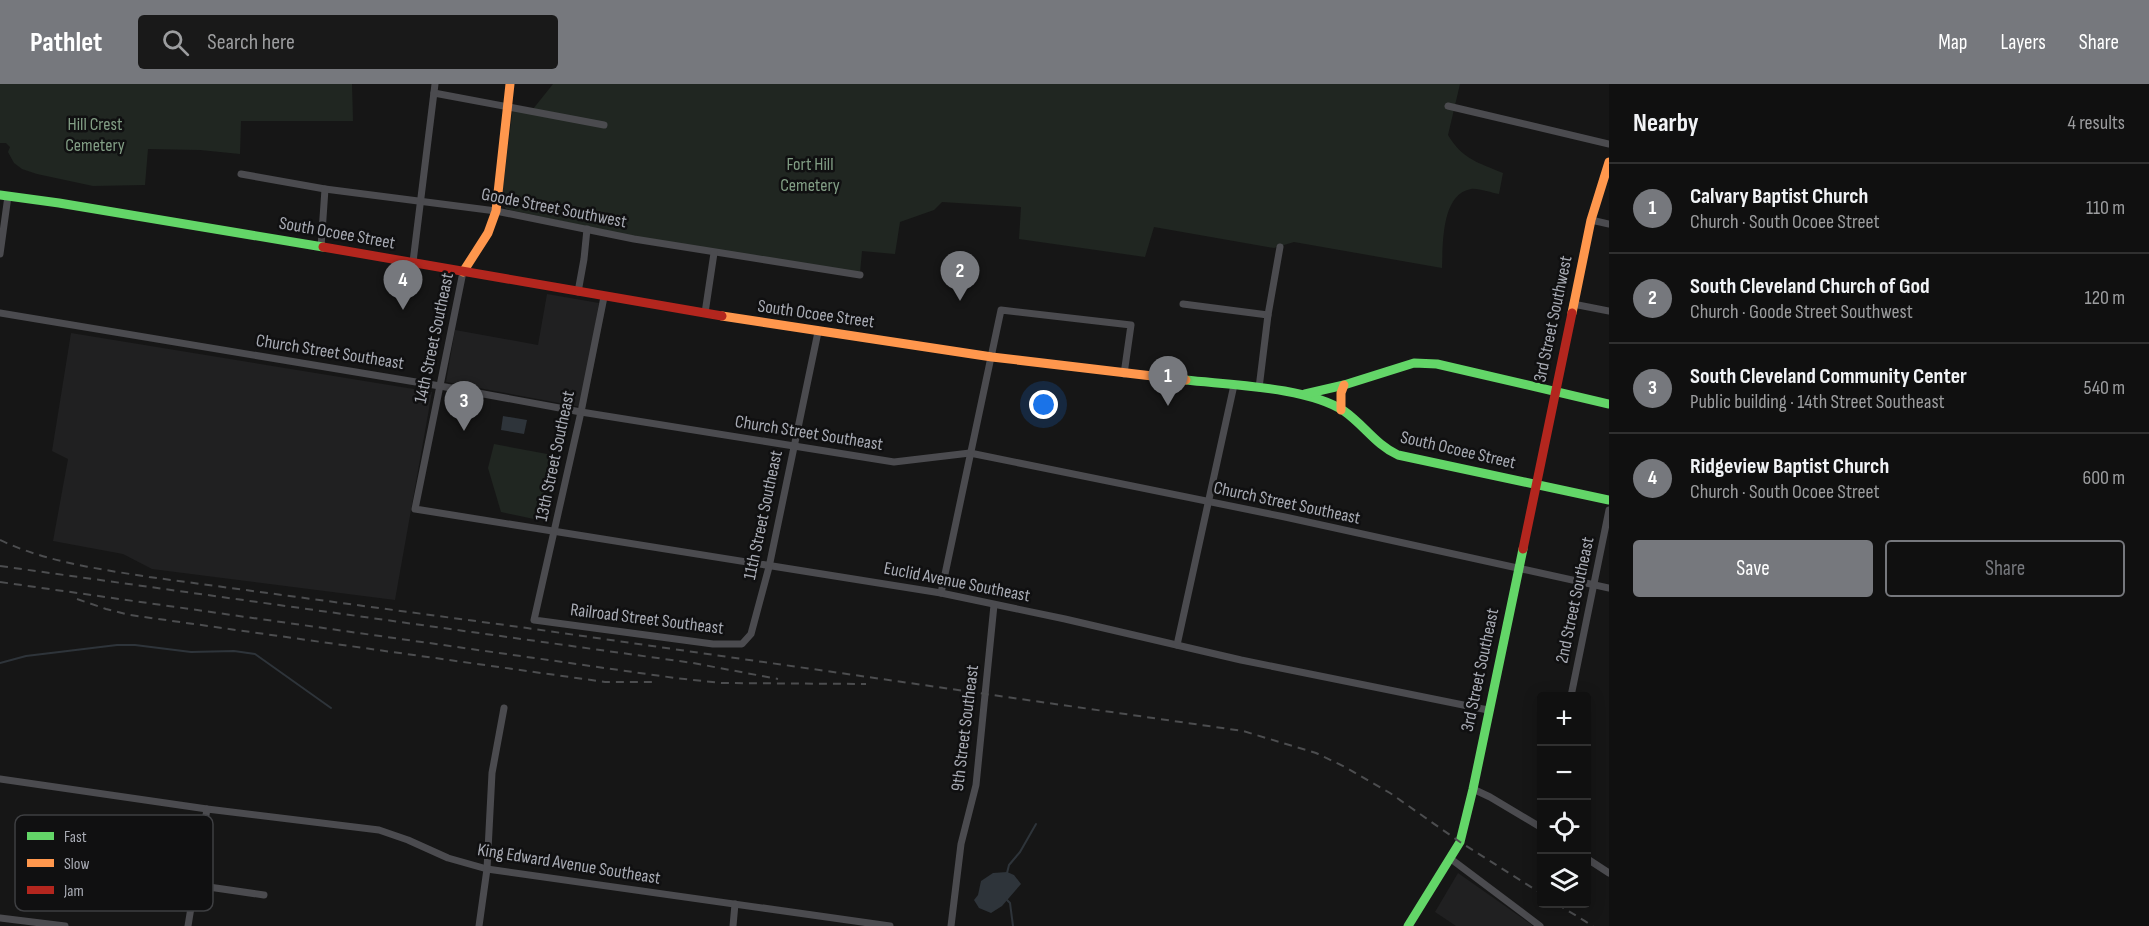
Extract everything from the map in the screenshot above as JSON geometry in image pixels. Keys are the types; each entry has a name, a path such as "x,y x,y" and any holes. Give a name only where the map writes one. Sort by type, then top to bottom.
{"street":[{"path":"413,262 435,84"},
{"name":"14th Street Southeast","path":"415,509 463,272 488,233 496,211 510,84"},
{"path":"434,93 604,126"},
{"path":"1448,106 1609,144"},
{"name":"3rd Street Southwest","path":"1535,484 1591,220 1609,162"},
{"name":"Goode Street Southwest","path":"241,174 325,189 496,211 714,254 860,275"},
{"path":"321,247 325,189"},
{"path":"0,254 4,196"},
{"name":"South Ocoee Street","path":"4,196 59,203 413,262 604,297 818,332 1124,374 1305,394 1341,410 1384,449 1398,455 1609,500"},
{"path":"1591,220 1609,225"},
{"path":"578,292 587,229"},
{"path":"1259,388 1268,315 1280,247"},
{"path":"705,313 714,254"},
{"name":"13th Street Southeast","path":"534,620 581,412 604,297"},
{"path":"1183,304 1268,315"},
{"path":"1574,304 1609,311"},
{"path":"941,593 1001,310 1131,325 1124,374"},
{"name":"Church Street Southeast","path":"0,313 441,386 581,412 894,462 970,453 1285,517 1609,588"},
{"name":"11th Street Southeast","path":"751,634 769,567 818,332"},
{"path":"1305,394 1344,385 1414,363 1437,364 1609,404"},
{"path":"1177,645 1234,385"},
{"path":"1341,410 1341,393 1344,385"},
{"name":"3rd Street Southeast","path":"1408,926 1460,842 1473,789 1535,484"},
{"name":"Euclid Avenue Southeast","path":"415,509 941,593 1488,710"},
{"name":"2nd Street Southeast","path":"1572,692 1609,510"},
{"name":"9th Street Southeast","path":"951,926 961,844 976,785 994,605"},
{"name":"Railroad Street Southeast","path":"534,620 713,644 742,644 751,634"},
{"path":"479,926 487,868 492,773 504,708"},
{"name":"King Edward Avenue Southeast","path":"0,779 207,809 379,830 448,858 487,868 890,926"},
{"path":"1473,789 1537,825"},
{"path":"206,815 207,809"},
{"path":"1451,859 1538,925"},
{"path":"1591,861 1609,873"},
{"path":"213,888 264,895"},
{"path":"733,926 735,904"},
{"path":"188,926 191,911"},
{"path":"0,918 65,926"}],"shaded area":[{"path":"547,294 599,303 581,407 446,382 455,330 538,345"},
{"path":"71,333 432,392 395,600 152,569 123,554 53,541 68,459 52,451"},
{"path":"503,416 527,420 524,434 501,430"},
{"path":"1007,872 1014,875 1021,884 1002,906 991,913 979,908 974,900 978,895 981,881 993,873"},
{"path":"1458,873 1532,926 1456,926 1435,912"}],"green space":[{"name":"Hill Crest Cemetery","path":"0,84 352,84 353,121 241,121 240,154 200,150 148,149 145,185 93,186 37,174 22,169 14,163 8,152 10,147 6,143 0,143"},
{"name":"Fort Hill Cemetery","path":"553,84 1460,84 1448,135 1465,155 1503,173 1499,194 1471,189 1461,193 1454,200 1446,222 1442,268 1294,242 1274,248 1154,227 1145,257 1019,239 1021,207 942,202 934,210 900,222 895,254 862,251 860,273 635,237 506,209 501,203 513,106 533,109"},
{"path":"494,444 558,456 548,522 501,512 488,468"}],"waterway":[{"path":"0,663 26,656 117,645 191,652 234,651 255,654 331,708"},
{"path":"1007,873 1009,865 1020,852 1036,824"},
{"path":"1007,900 1010,903 1013,926"}],"railway":[{"path":"0,540 54,559 149,577 527,628 1243,731 1316,753 1345,767 1390,793 1460,842 1537,891"},
{"path":"0,566 693,663 778,679"},
{"path":"0,582 675,678 722,683 866,684"},
{"path":"77,599 130,615 605,682 652,682"},
{"path":"1564,908 1593,926"}],"traffic: fast":[{"path":"0,195 323,247"},
{"path":"1305,394 1344,385 1414,363 1437,364 1609,404"},
{"path":"1186,380 1268,388 1310,397 1344,411 1383,446 1398,455 1609,500"},
{"path":"1408,926 1460,842 1523,549"}],"traffic: slow":[{"path":"463,272 488,233 496,211 510,84"},
{"path":"1572,313 1591,220 1609,162"},
{"path":"722,316 992,357 1186,380"},
{"path":"1341,410 1341,393 1344,385"}],"traffic: jam":[{"path":"323,247 722,316"},
{"path":"1523,549 1572,313"}],"place":[{"name":"South Cleveland Church of God","path":"960,301"},
{"name":"Ridgeview Baptist Church","path":"403,310"},
{"name":"Calvary Baptist Church","path":"1168,406"},
{"name":"South Cleveland Community Center","path":"464,431"}]}
